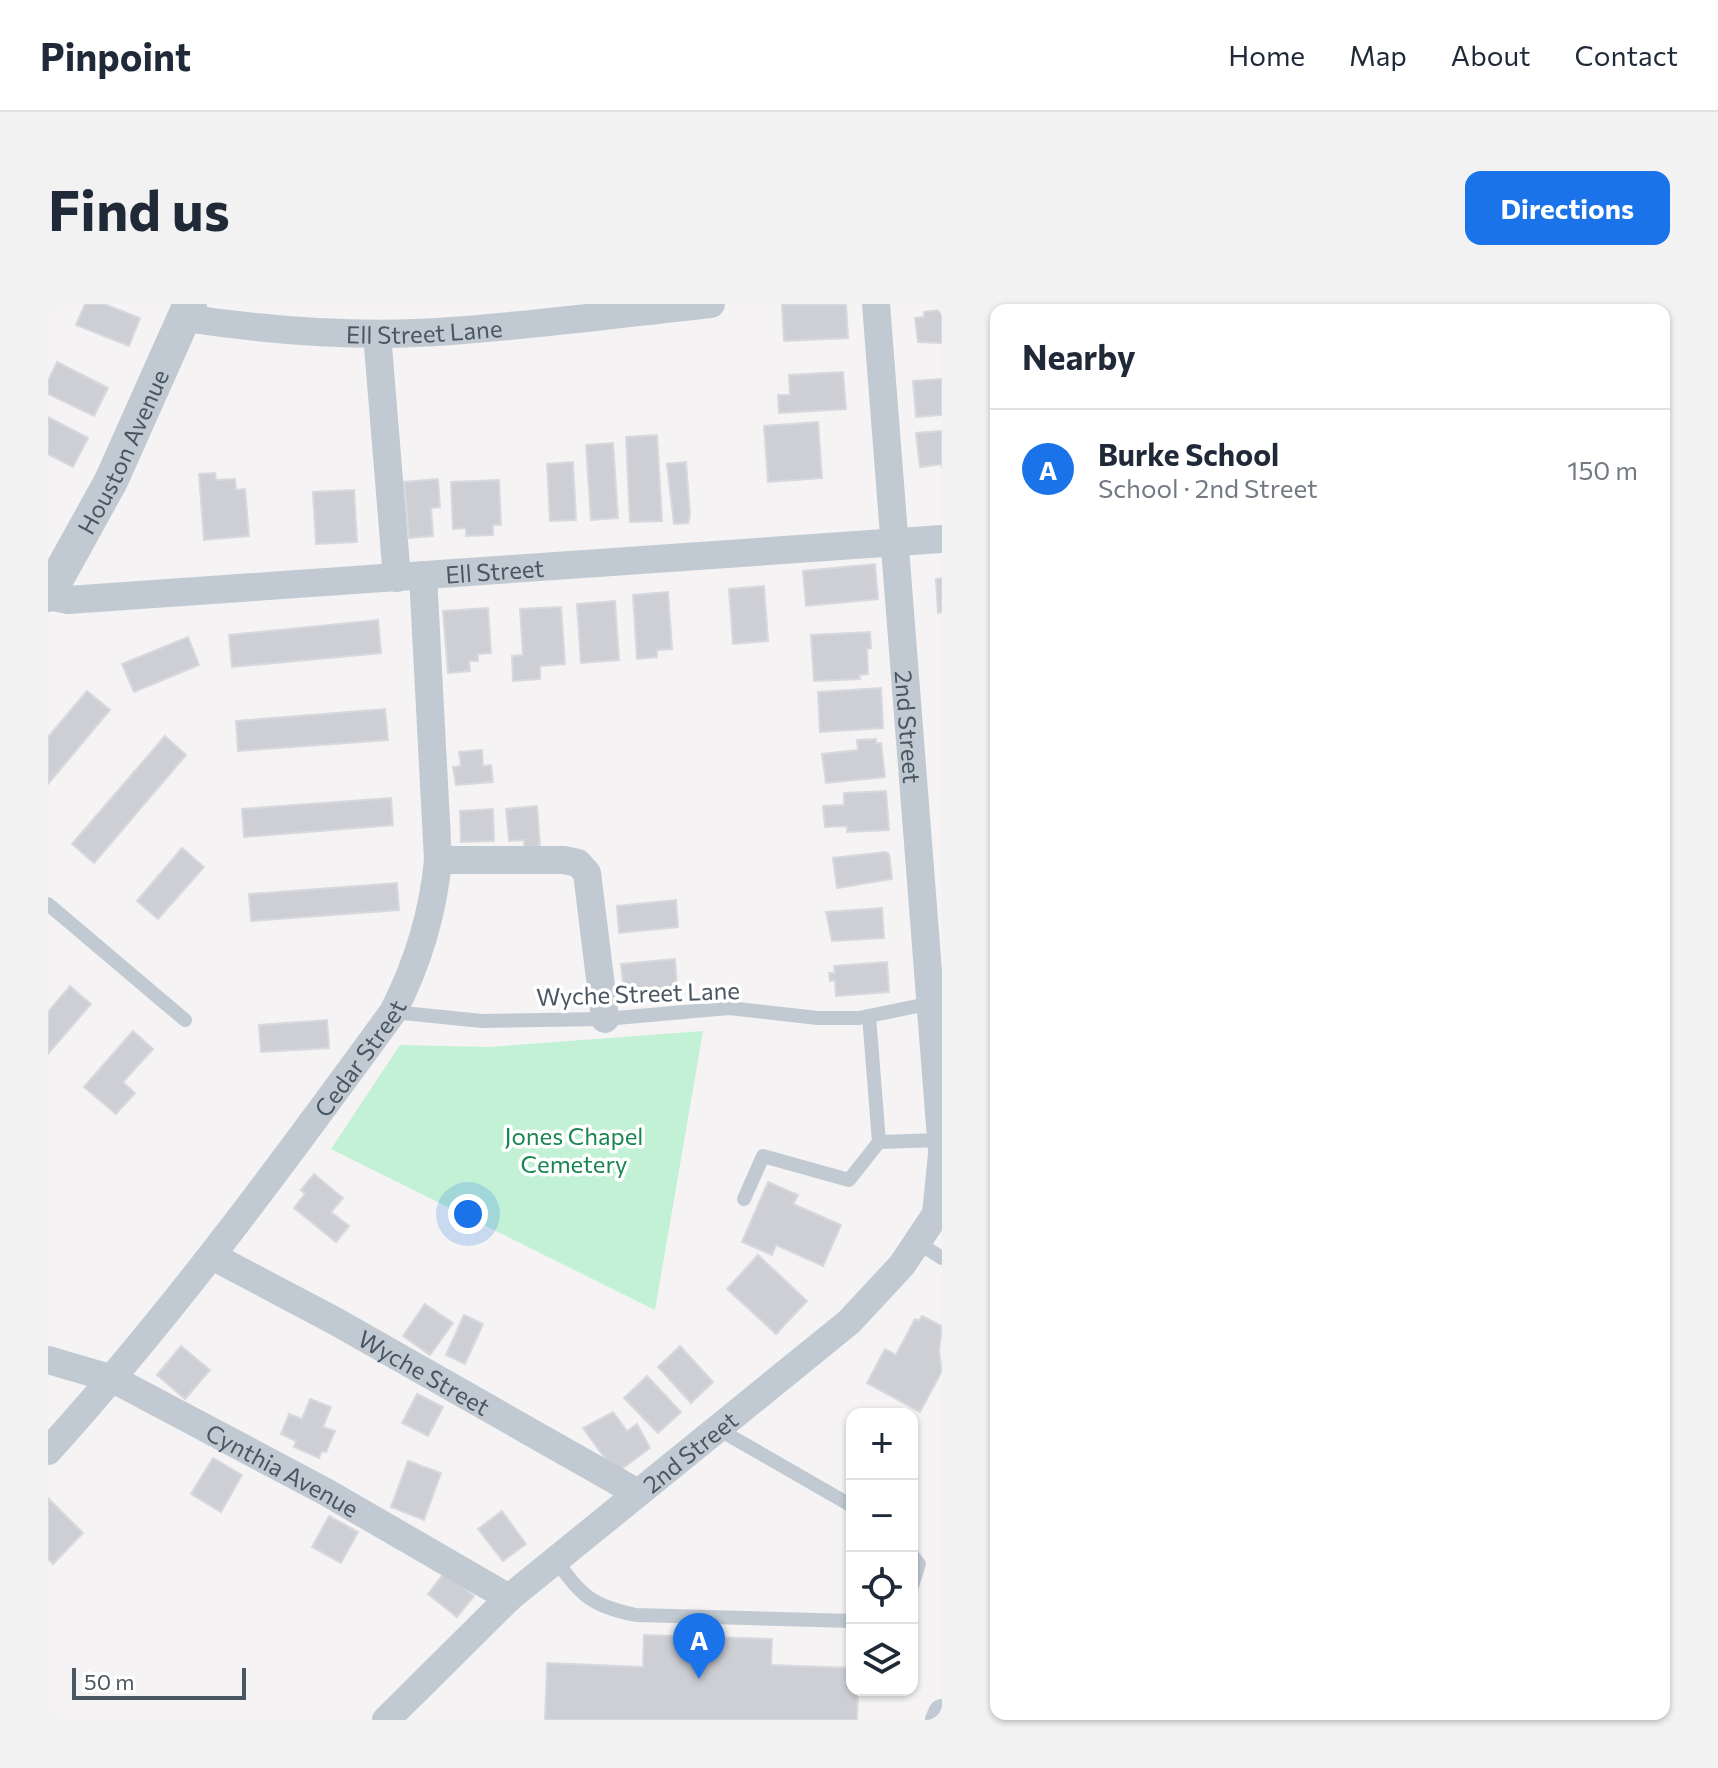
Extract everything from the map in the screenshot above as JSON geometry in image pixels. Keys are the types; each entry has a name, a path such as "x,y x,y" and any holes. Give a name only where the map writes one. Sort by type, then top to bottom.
{"street":[{"name":"Ell Street Lane","path":"188,311 230,325 377,334 451,331 711,304"},
{"name":"2nd Street","path":"386,1720 509,1598 849,1322 902,1265 939,1214 942,1153 932,1003 876,304"},
{"name":"Houston Avenue","path":"51,583 111,481 188,311"},
{"name":"Cedar Street","path":"48,1451 113,1379 212,1256 393,1012 421,946 434,901 438,860 410,577 377,334"},
{"name":"Ell Street","path":"51,583 68,600 942,539"},
{"path":"438,860 564,860 578,863 587,873 605,1019"},
{"name":"Wyche Street","path":"212,1256 335,1321 636,1492"},
{"name":"Cynthia Avenue","path":"48,1360 113,1379 326,1492 509,1598"},
{"path":"939,1720 942,1713"}],"lane":[{"path":"48,904 185,1020"},
{"name":"Wyche Street Lane","path":"393,1012 482,1021 605,1019 729,1008 818,1018 869,1016 932,1003"},
{"path":"744,1199 763,1156 849,1180 879,1142 869,1016"},
{"path":"879,1142 941,1140"},
{"path":"917,1242 942,1258"},
{"path":"718,1429 846,1503"},
{"path":"555,1559 582,1596 604,1609 636,1615 846,1621"}],"green space":[{"name":"Jones Chapel Cemetery","path":"703,1031 655,1310 331,1149 400,1045 489,1047"}],"building":[{"path":"85,304 104,304 140,318 129,346 76,325"},
{"path":"846,304 848,338 784,341 782,305"},
{"path":"942,304 942,343 918,342 915,318 924,317 924,312 940,310"},
{"path":"57,362 108,388 94,416 48,394 48,381"},
{"path":"843,372 846,409 779,413 778,395 790,395 789,375"},
{"path":"942,379 942,415 916,417 913,381"},
{"path":"48,417 88,438 73,467 48,454"},
{"path":"818,422 822,478 768,482 764,426"},
{"path":"942,431 942,464 920,467 916,433"},
{"path":"657,435 662,521 630,522 626,437"},
{"path":"613,443 618,518 591,520 586,445"},
{"path":"573,462 576,520 550,521 547,464"},
{"path":"686,462 690,515 688,523 674,524 667,464"},
{"path":"215,473 216,480 235,479 236,490 245,489 249,536 204,540 199,474"},
{"path":"438,479 440,507 431,508 433,536 409,538 404,482"},
{"path":"499,480 501,525 493,525 493,535 466,536 466,528 453,529 451,482"},
{"path":"354,490 357,542 316,544 313,492"},
{"path":"875,564 878,599 806,606 803,571"},
{"path":"942,578 942,612 938,613 936,579"},
{"path":"764,586 768,641 733,644 729,589"},
{"path":"668,592 672,649 657,650 657,657 637,659 633,595"},
{"path":"615,601 619,660 581,663 577,604"},
{"path":"561,607 565,664 540,666 540,679 513,681 512,656 523,655 520,609"},
{"path":"488,608 491,653 478,654 478,661 469,661 470,671 448,673 443,611"},
{"path":"378,620 381,653 232,667 229,635"},
{"path":"870,632 868,674 859,675 860,679 814,681 811,635"},
{"path":"188,637 199,665 134,692 122,664"},
{"path":"881,688 883,728 820,732 818,692"},
{"path":"87,691 110,710 48,784 48,737"},
{"path":"385,709 388,740 238,751 236,721"},
{"path":"165,736 186,755 94,863 72,844"},
{"path":"876,739 876,743 881,743 885,777 826,783 822,754 858,750 857,740"},
{"path":"482,750 483,766 491,765 493,782 456,785 453,767 461,766 459,752"},
{"path":"886,791 889,830 847,832 847,826 825,827 823,806 844,805 844,793"},
{"path":"391,798 393,825 244,837 242,809"},
{"path":"537,806 540,846 524,848 524,840 509,841 506,809"},
{"path":"493,809 494,841 461,842 460,811"},
{"path":"182,848 204,867 158,919 137,901"},
{"path":"889,854 892,879 837,888 833,858"},
{"path":"397,883 399,910 251,921 249,894"},
{"path":"676,900 678,927 619,933 617,906"},
{"path":"882,908 884,938 832,941 826,912"},
{"path":"675,959 677,987 624,992 621,964"},
{"path":"887,962 889,992 836,996 835,980 830,981 829,973 835,973 834,966"},
{"path":"70,986 91,1004 48,1054 48,1012"},
{"path":"327,1020 329,1048 261,1052 259,1025"},
{"path":"133,1031 153,1049 123,1082 135,1093 116,1114 84,1087"},
{"path":"314,1174 343,1198 331,1212 349,1226 336,1242 294,1208 305,1194 301,1190"},
{"path":"768,1182 798,1195 793,1204 841,1225 823,1266 776,1245 772,1255 742,1242"},
{"path":"758,1255 807,1301 776,1334 727,1289"},
{"path":"425,1304 453,1323 430,1355 403,1336"},
{"path":"464,1315 483,1324 465,1364 446,1355"},
{"path":"922,1316 942,1326 939,1352 942,1371 920,1412 918,1408 867,1383 885,1349 896,1355 915,1319 919,1321"},
{"path":"181,1346 210,1370 185,1399 157,1375"},
{"path":"680,1346 713,1382 691,1403 658,1367"},
{"path":"647,1376 681,1412 658,1433 624,1398"},
{"path":"417,1394 443,1407 428,1436 402,1423"},
{"path":"310,1399 331,1407 323,1427 335,1431 326,1452 322,1451 319,1458 294,1447 296,1441 281,1434 289,1414 302,1419"},
{"path":"613,1412 627,1431 637,1424 650,1448 616,1473 583,1428"},
{"path":"213,1458 242,1475 221,1512 191,1494"},
{"path":"408,1461 441,1473 424,1520 391,1507"},
{"path":"48,1498 83,1533 53,1564 48,1559"},
{"path":"502,1511 526,1544 503,1561 478,1529"},
{"path":"329,1516 358,1532 341,1563 312,1547"},
{"path":"445,1572 474,1596 457,1617 428,1594"},
{"path":"644,1635 772,1639 771,1665 846,1668 846,1696 858,1696 857,1720 545,1720 547,1663 643,1667"}],"place":[{"name":"Burke School","path":"699,1679"}]}
